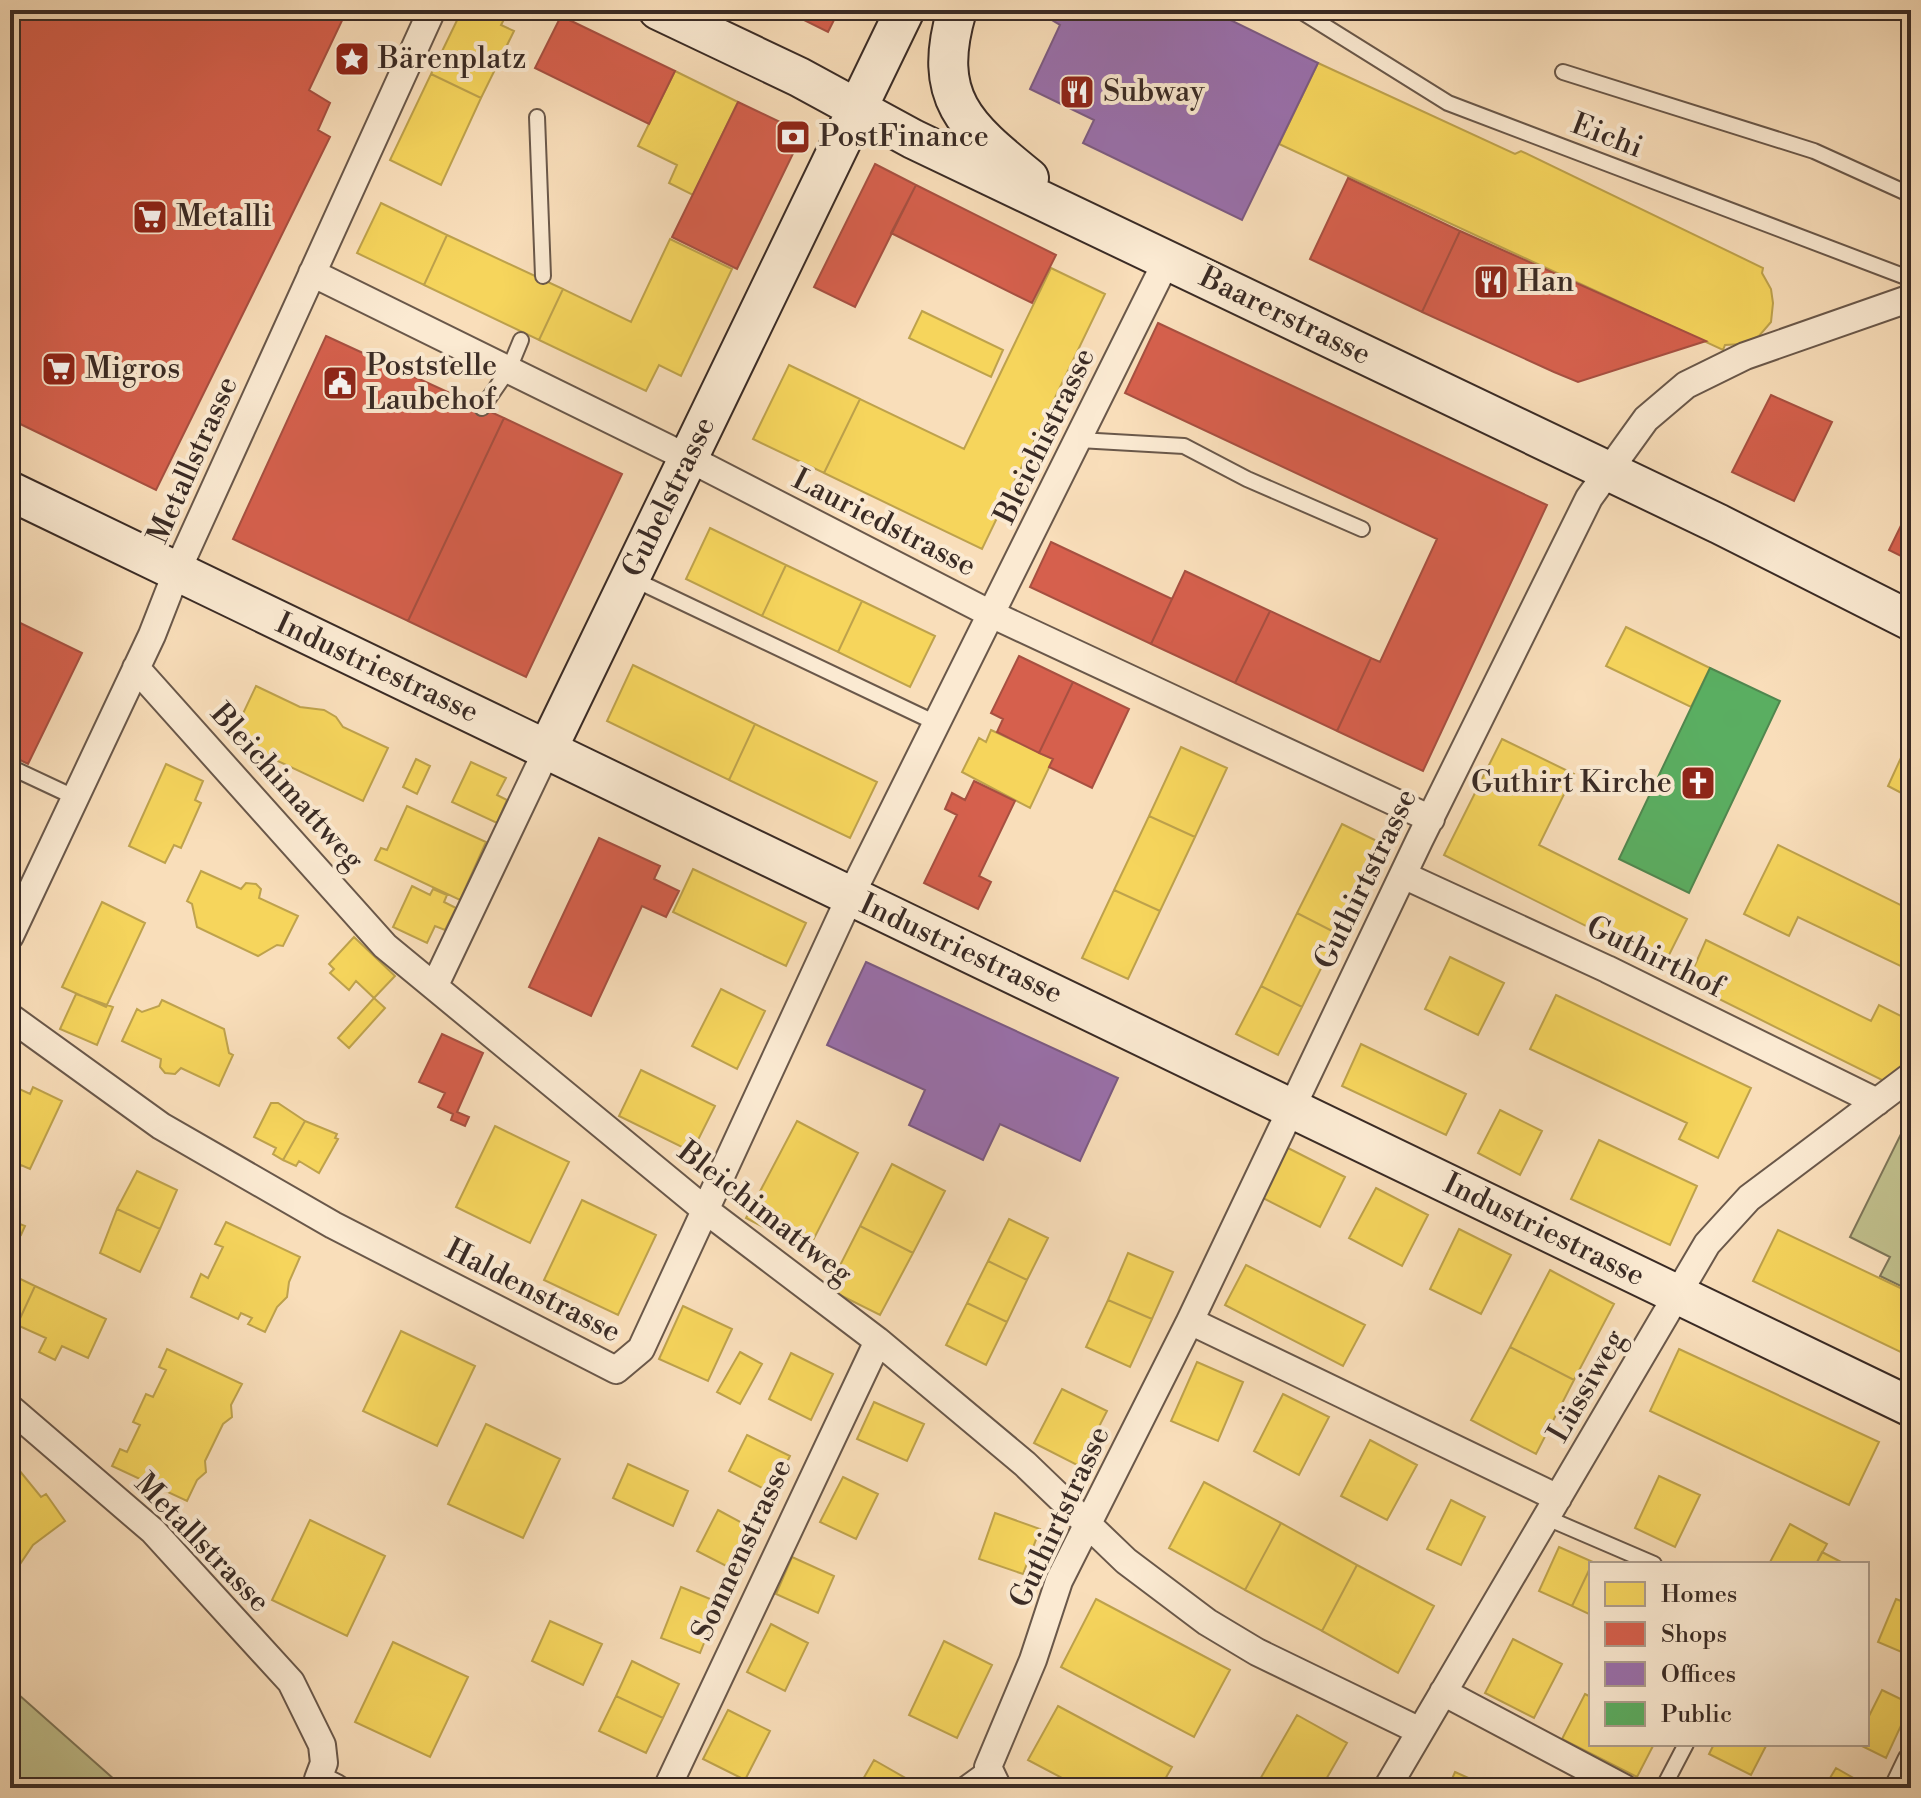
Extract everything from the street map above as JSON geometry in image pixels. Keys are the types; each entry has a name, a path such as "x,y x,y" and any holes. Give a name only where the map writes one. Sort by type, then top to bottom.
{"street":[{"name":"Metallstrasse","path":"10,936 136,668 177,571 432,10"},
{"name":"Baarerstrasse","path":"658,10 1085,222 1609,471 1911,621"},
{"name":"Gubelstrasse","path":"435,985 905,10"},
{"path":"957,10 948,71 956,107 982,140 1085,222"},
{"name":"Bleichistrasse","path":"850,897 1167,260"},
{"name":"Lauriedstrasse","path":"312,273 688,458 993,615 1431,819"},
{"name":"Guthirtstrasse","path":"993,1778 1059,1581 1086,1523 1190,1321 1403,875 1589,498 1646,419 1686,385 1745,356 1911,298"},
{"name":"Industriestrasse","path":"10,491 1911,1407"},
{"name":"Bleichimattweg","path":"136,668 385,946 704,1209 878,1341 1025,1464 1126,1561 1207,1622 1257,1652 1418,1730"},
{"name":"Guthirthof","path":"1403,875 1620,975 1877,1102"},
{"name":"Haldenstrasse","path":"10,1017 161,1126 333,1225 616,1370 641,1349 850,897"},
{"name":"Lüssiweg","path":"1387,1788 1418,1730 1679,1296 1707,1244 1749,1198 1911,1076"},
{"path":"1190,1321 1552,1508"},
{"name":"Sonnenstrasse","path":"667,1788 878,1341"},
{"name":"Metallstrasse","path":"10,1408 153,1531 291,1682 322,1745 324,1763 318,1779 336,1788"},
{"path":"1443,1692 1624,1788"},
{"path":"1898,1788 1911,1761"}],"lane":[{"name":"Eichi","path":"1299,10 1448,103 1911,279"},
{"path":"1563,72 1814,151 1911,195"},
{"path":"537,117 543,276"},
{"path":"482,408 509,369 521,340"},
{"path":"1079,440 1184,446 1247,479 1362,529"},
{"path":"630,578 936,723"},
{"path":"10,767 74,797"},
{"path":"1552,1508 1650,1562"},
{"path":"1663,1788 1685,1746"},
{"path":"959,1788 993,1778"}],"shaded area":[{"path":"1902,1132 1911,1136 1911,1291 1880,1276 1890,1257 1850,1237"},
{"path":"10,1687 124,1788 10,1788"}],"building: Homes":[{"path":"462,10 509,10 501,25 514,31 481,98 431,74"},
{"path":"1318,63 1515,154 1521,151 1763,268 1762,273 1771,289 1771,322 1759,336 1742,344 1725,345 1723,350 1279,144"},
{"path":"675,71 738,102 693,195 669,183 677,165 638,146"},
{"path":"431,74 481,98 441,185 390,160"},
{"path":"381,203 447,235 424,285 357,253"},
{"path":"447,235 563,289 539,340 424,285"},
{"path":"670,239 732,269 681,376 659,365 646,391 539,340 563,289 631,322"},
{"path":"1051,268 1105,294 982,549 824,473 860,399 964,449"},
{"path":"922,311 1003,350 991,377 909,338"},
{"path":"789,365 860,399 824,473 753,439"},
{"path":"710,528 786,565 762,616 686,579"},
{"path":"786,565 862,601 838,652 762,616"},
{"path":"862,601 935,636 910,687 838,652"},
{"path":"1626,627 1710,668 1691,707 1606,666"},
{"path":"633,665 755,724 729,780 607,721"},
{"path":"256,686 300,707 324,710 336,717 343,727 388,748 363,801 231,739"},
{"path":"755,724 877,782 850,838 729,780"},
{"path":"991,730 1053,759 1030,808 962,772 979,738 986,742"},
{"path":"1911,736 1911,798 1888,786"},
{"path":"1502,739 1574,774 1539,845 1687,919 1664,965 1444,855"},
{"path":"1181,747 1227,768 1195,837 1149,816"},
{"path":"416,759 430,766 417,794 403,787"},
{"path":"471,762 506,778 497,795 507,800 497,823 452,802"},
{"path":"166,764 203,781 195,800 201,803 181,848 174,845 165,863 129,846"},
{"path":"407,806 486,842 460,900 375,860 381,848 387,850"},
{"path":"1149,816 1195,837 1160,911 1114,890"},
{"path":"1342,824 1383,844 1338,934 1297,913"},
{"path":"1778,845 1911,910 1911,971 1798,917 1789,936 1744,914"},
{"path":"693,869 806,923 786,966 673,912"},
{"path":"201,871 241,889 246,883 256,884 261,889 259,898 298,916 283,946 277,945 258,956 197,927 192,904 187,901"},
{"path":"412,886 430,895 433,889 447,895 444,902 456,908 445,930 435,926 427,943 393,927"},
{"path":"1114,890 1160,911 1128,979 1082,958"},
{"path":"102,902 145,923 106,1007 62,987"},
{"path":"1297,913 1338,934 1302,1007 1261,986"},
{"path":"354,937 395,976 374,998 356,981 349,990 330,973 334,969 329,964"},
{"path":"1706,940 1871,1021 1879,1005 1911,1021 1911,1046 1892,1085 1687,983"},
{"path":"1450,957 1504,983 1478,1035 1425,1009"},
{"path":"1261,986 1302,1007 1278,1055 1236,1034"},
{"path":"721,989 765,1011 737,1069 692,1046"},
{"path":"76,994 113,1007 97,1045 60,1029"},
{"path":"1556,995 1751,1088 1718,1158 1679,1139 1687,1123 1530,1049"},
{"path":"374,998 385,1008 349,1048 338,1038"},
{"path":"162,1000 224,1029 229,1053 233,1055 219,1086 181,1068 175,1074 165,1073 160,1067 161,1059 122,1041 137,1009 142,1012 159,1006"},
{"path":"1361,1044 1466,1094 1446,1135 1342,1086"},
{"path":"641,1070 715,1106 692,1152 619,1116"},
{"path":"15,1087 30,1094 33,1087 62,1101 30,1169 21,1165 12,1185 10,1097"},
{"path":"271,1103 278,1103 305,1121 283,1160 273,1154 276,1148 254,1137"},
{"path":"1500,1110 1542,1131 1520,1175 1478,1153"},
{"path":"305,1121 337,1134 335,1138 338,1139 319,1173 299,1161 296,1166 283,1160"},
{"path":"797,1121 858,1153 808,1250 746,1218"},
{"path":"495,1126 569,1162 530,1243 456,1207"},
{"path":"1599,1140 1697,1186 1670,1245 1571,1199"},
{"path":"1286,1147 1345,1177 1320,1227 1261,1197"},
{"path":"892,1164 945,1191 913,1253 860,1226"},
{"path":"137,1171 177,1190 160,1229 117,1209"},
{"path":"1376,1188 1428,1215 1402,1266 1349,1238"},
{"path":"582,1200 656,1235 618,1315 544,1280"},
{"path":"117,1209 160,1229 140,1272 100,1253"},
{"path":"1009,1219 1048,1238 1027,1280 988,1261"},
{"path":"10,1220 25,1226 21,1235 10,1230"},
{"path":"226,1222 300,1257 289,1282 287,1297 277,1307 265,1332 248,1324 252,1318 241,1313 238,1319 191,1297 201,1274 208,1278 223,1247 215,1244"},
{"path":"860,1226 913,1253 880,1315 828,1289"},
{"path":"1459,1229 1511,1255 1481,1314 1430,1289"},
{"path":"1778,1230 1911,1293 1911,1357 1753,1281"},
{"path":"1128,1253 1173,1272 1152,1319 1108,1300"},
{"path":"988,1261 1027,1280 1007,1322 967,1303"},
{"path":"1246,1265 1365,1325 1343,1366 1225,1305"},
{"path":"1550,1270 1614,1304 1574,1380 1510,1347"},
{"path":"10,1274 35,1286 17,1325 10,1322"},
{"path":"35,1286 106,1319 88,1358 62,1346 55,1360 39,1352 46,1338 17,1325"},
{"path":"1108,1300 1152,1319 1130,1367 1086,1347"},
{"path":"967,1303 1007,1322 986,1365 946,1345"},
{"path":"683,1306 732,1329 708,1381 659,1359"},
{"path":"401,1331 475,1366 437,1446 363,1411"},
{"path":"1510,1347 1574,1380 1536,1454 1471,1420"},
{"path":"167,1349 242,1384 231,1405 232,1417 223,1424 205,1461 206,1472 197,1480 187,1501 112,1466 120,1449 127,1452 140,1425 133,1422 146,1394 153,1397 166,1370 159,1367"},
{"path":"1679,1349 1879,1442 1849,1505 1650,1411"},
{"path":"740,1352 762,1364 740,1404 717,1392"},
{"path":"791,1353 833,1374 811,1420 769,1399"},
{"path":"1197,1362 1243,1382 1218,1441 1171,1421"},
{"path":"1062,1389 1107,1411 1079,1466 1034,1443"},
{"path":"1283,1394 1329,1417 1299,1475 1254,1451"},
{"path":"874,1402 924,1424 907,1461 857,1439"},
{"path":"486,1424 560,1459 523,1538 448,1504"},
{"path":"747,1435 790,1456 772,1493 729,1471"},
{"path":"1370,1440 1417,1465 1387,1520 1341,1496"},
{"path":"10,1459 41,1497 46,1494 65,1521 33,1545 10,1579"},
{"path":"628,1464 688,1491 673,1526 613,1498"},
{"path":"1659,1476 1700,1495 1675,1547 1635,1528"},
{"path":"843,1477 878,1494 856,1539 820,1522"},
{"path":"1204,1482 1281,1523 1245,1590 1169,1548"},
{"path":"1451,1500 1485,1517 1461,1565 1427,1549"},
{"path":"718,1510 757,1531 736,1571 697,1551"},
{"path":"995,1513 1040,1529 1023,1574 979,1559"},
{"path":"310,1520 385,1556 347,1636 272,1600"},
{"path":"1281,1523 1357,1565 1322,1631 1245,1590"},
{"path":"1790,1524 1827,1544 1817,1562 1770,1562"},
{"path":"1559,1547 1593,1562 1589,1562 1589,1570 1572,1606 1539,1591"},
{"path":"1822,1552 1841,1562 1817,1562"},
{"path":"792,1557 834,1576 818,1613 776,1594"},
{"path":"1357,1565 1434,1606 1398,1673 1322,1631"},
{"path":"1589,1570 1589,1614 1572,1606"},
{"path":"681,1587 720,1603 700,1653 661,1638"},
{"path":"1096,1599 1230,1670 1194,1737 1061,1667"},
{"path":"1896,1599 1911,1605 1911,1656 1878,1642"},
{"path":"550,1621 602,1644 583,1685 532,1661"},
{"path":"771,1624 808,1643 785,1691 747,1672"},
{"path":"1513,1639 1562,1664 1534,1718 1485,1693"},
{"path":"944,1641 992,1665 957,1738 909,1715"},
{"path":"393,1642 468,1677 430,1757 355,1722"},
{"path":"632,1661 679,1684 663,1718 616,1696"},
{"path":"1882,1690 1911,1704 1886,1758 1862,1746 1869,1746 1869,1716"},
{"path":"1585,1694 1589,1696 1589,1746 1653,1746 1637,1777 1562,1739"},
{"path":"616,1696 663,1718 646,1753 599,1731"},
{"path":"1058,1706 1172,1767 1160,1788 1081,1788 1028,1760"},
{"path":"728,1710 770,1731 745,1780 703,1759"},
{"path":"1297,1715 1347,1743 1321,1788 1255,1788"},
{"path":"1713,1746 1766,1746 1751,1775 1709,1754"},
{"path":"874,1760 923,1788 858,1788"},
{"path":"1836,1768 1871,1788 1824,1788"},
{"path":"1455,1772 1491,1788 1448,1788"}],"building: Shops":[{"name":"Metalli","path":"10,10 347,10 309,90 330,103 318,130 330,137 156,490 10,419"},
{"path":"784,10 839,10 828,32"},
{"path":"784,10 839,10 828,32"},
{"path":"561,16 675,71 649,124 535,68"},
{"path":"738,102 803,133 737,269 672,237"},
{"path":"875,164 916,185 855,307 814,287"},
{"path":"1348,178 1460,231 1422,312 1310,259"},
{"path":"916,185 1056,255 1032,303 891,233"},
{"path":"1460,231 1706,341 1578,382 1554,372 1422,312"},
{"path":"1158,323 1547,505 1423,771 1337,731 1371,658 1380,662 1437,539 1125,393"},
{"path":"326,336 504,418 408,621 233,539"},
{"path":"1771,395 1832,422 1794,501 1732,472"},
{"path":"504,418 622,474 526,677 408,621"},
{"path":"1911,505 1911,561 1889,550"},
{"path":"1051,542 1172,599 1151,644 1030,587"},
{"path":"1185,571 1270,611 1235,683 1151,644"},
{"path":"1270,611 1371,658 1337,731 1235,683"},
{"path":"10,618 82,653 28,764 10,755"},
{"path":"1019,656 1073,682 1039,753 997,732 1003,719 991,713"},
{"path":"1073,682 1129,709 1092,788 1049,767 1053,759 1039,753"},
{"path":"974,781 1015,801 979,876 991,882 978,909 924,883 957,815 945,809 952,793 965,800"},
{"path":"599,838 660,866 654,879 679,891 666,917 642,906 591,1016 529,987"},
{"path":"442,1034 483,1053 457,1112 469,1117 465,1126 451,1120 453,1114 438,1107 445,1093 419,1082"}],"building: Offices":[{"path":"1035,10 1210,10 1318,63 1242,220 1083,143 1094,120 1030,89 1060,25"},
{"path":"866,962 1118,1078 1080,1161 1000,1124 983,1160 909,1125 925,1090 827,1045"}],"building: Public":[{"name":"Guthirt Kirche","path":"1710,668 1780,701 1689,893 1619,859"}],"place":[{"name":"Bärenplatz","path":"352,59"},
{"name":"Subway","path":"1077,92"},
{"name":"PostFinance","path":"793,137"},
{"name":"Metalli","path":"150,217"},
{"name":"Han","path":"1491,282"},
{"name":"Migros","path":"59,369"},
{"name":"Poststelle Laubehof","path":"340,383"},
{"name":"Guthirt Kirche","path":"1698,783"}]}
